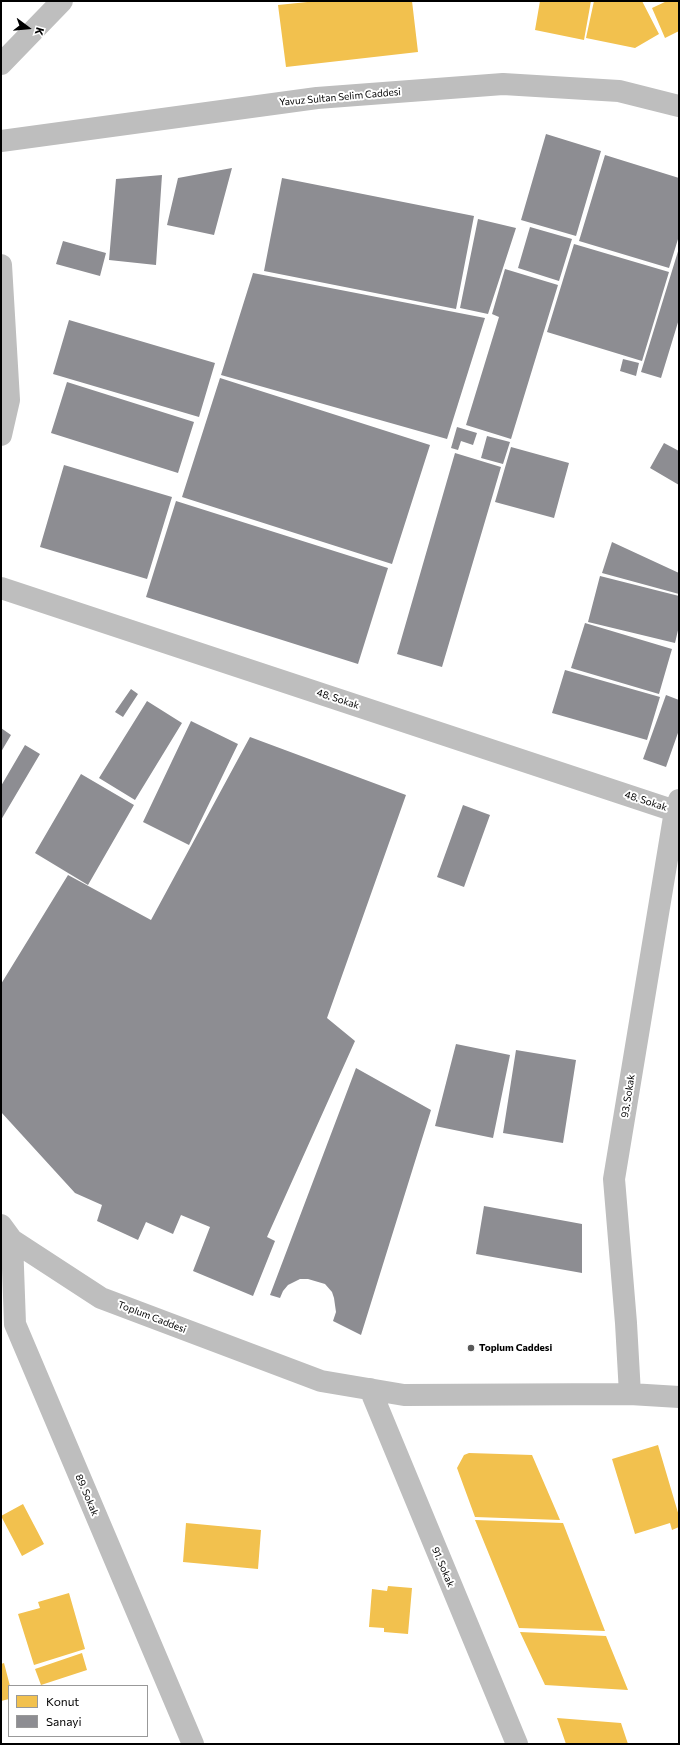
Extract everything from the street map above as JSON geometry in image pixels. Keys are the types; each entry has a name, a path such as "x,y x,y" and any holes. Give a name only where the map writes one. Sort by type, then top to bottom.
{"street":[{"path":"1,64 62,1"},
{"name":"Yavuz Sultan Selim Caddesi","path":"1,141 317,98 503,84 619,91 679,106"},
{"path":"1,265 9,400 1,435"},
{"name":"48. Sokak","path":"1,588 677,805"},
{"name":"93. Sokak","path":"630,1394 626,1323 614,1179 677,805"},
{"name":"Toplum Caddesi","path":"7,1233 101,1298 321,1381 404,1395 630,1394 678,1400"},
{"name":"89. Sokak","path":"7,1233 8,1329 192,1744"},
{"name":"91. Sokak","path":"370,1389 517,1744"}],"building: Konut":[{"path":"317,1 412,1 418,52 286,67 278,5"},
{"path":"540,1 591,1 584,40 535,30"},
{"path":"594,1 642,1 659,34 635,48 586,38"},
{"path":"667,1 679,1 679,31 665,38 652,8"},
{"path":"658,1445 679,1516 679,1527 672,1530 670,1523 635,1534 612,1459"},
{"path":"469,1453 532,1455 560,1520 475,1517 457,1468 464,1455"},
{"path":"23,1504 44,1544 22,1556 1,1516"},
{"path":"475,1520 563,1523 605,1631 519,1628"},
{"path":"186,1523 261,1530 258,1569 183,1562"},
{"path":"388,1586 412,1588 408,1634 384,1632 384,1628 369,1627 372,1589 387,1591"},
{"path":"69,1593 85,1649 34,1665 18,1614 40,1608 38,1602"},
{"path":"520,1632 606,1636 628,1690 545,1685"},
{"path":"82,1653 87,1670 41,1685 35,1669"},
{"path":"4,1663 10,1685 8,1685 8,1699 1,1701 1,1664"},
{"path":"557,1718 621,1723 628,1744 566,1744"}],"building: Sanayi":[{"path":"546,134 601,151 576,236 521,220"},
{"path":"605,155 679,178 679,236 669,268 579,241"},
{"path":"232,168 214,235 167,225 178,178"},
{"path":"162,175 156,265 109,260 116,179"},
{"path":"282,178 474,216 456,309 264,271"},
{"path":"478,219 516,228 488,314 460,308"},
{"path":"530,227 572,239 559,281 518,268"},
{"path":"63,241 106,253 100,276 56,264"},
{"path":"574,244 669,272 642,361 547,332"},
{"path":"679,248 679,319 661,378 641,372"},
{"path":"505,269 558,285 511,439 466,425 499,317 492,314"},
{"path":"253,273 485,318 447,439 221,375"},
{"path":"69,320 215,363 199,417 53,374"},
{"path":"623,359 639,363 636,376 620,371"},
{"path":"220,378 430,445 392,564 182,497"},
{"path":"67,382 194,422 178,473 51,433"},
{"path":"457,427 477,433 473,445 461,441 458,450 451,448"},
{"path":"487,436 510,442 503,464 481,458"},
{"path":"664,443 679,451 679,485 650,468"},
{"path":"511,447 569,463 554,518 495,502"},
{"path":"455,453 501,467 442,667 397,654"},
{"path":"64,465 172,497 147,579 40,547"},
{"path":"176,501 388,568 358,664 146,597"},
{"path":"612,542 679,573 679,594 602,573"},
{"path":"600,576 679,596 679,626 675,643 588,622"},
{"path":"585,623 672,649 659,694 571,668"},
{"path":"565,670 660,697 647,740 552,713"},
{"path":"131,689 138,694 123,717 115,712"},
{"path":"666,695 679,700 679,730 666,767 643,759"},
{"path":"147,701 182,723 135,800 99,778"},
{"path":"191,721 238,744 189,845 143,822"},
{"path":"1,728 11,735 1,752"},
{"path":"250,737 406,795 327,1018 355,1041 267,1237 275,1241 253,1296 193,1271 210,1227 181,1215 173,1234 146,1222 138,1240 97,1221 102,1205 75,1193 1,1112 1,984 68,875 151,920"},
{"path":"25,745 40,754 1,820 1,786"},
{"path":"81,774 134,805 88,885 35,853"},
{"path":"463,805 490,815 464,887 437,877"},
{"path":"456,1044 510,1055 493,1138 435,1126"},
{"path":"516,1050 576,1060 563,1143 503,1133"},
{"path":"356,1068 431,1110 361,1335 333,1321 336,1312 334,1298 332,1292 325,1284 308,1279 300,1279 288,1285 280,1298 270,1295"},
{"path":"484,1206 582,1224 582,1273 476,1254"}],"place":[{"name":"Toplum Caddesi","path":"471,1348"}]}
